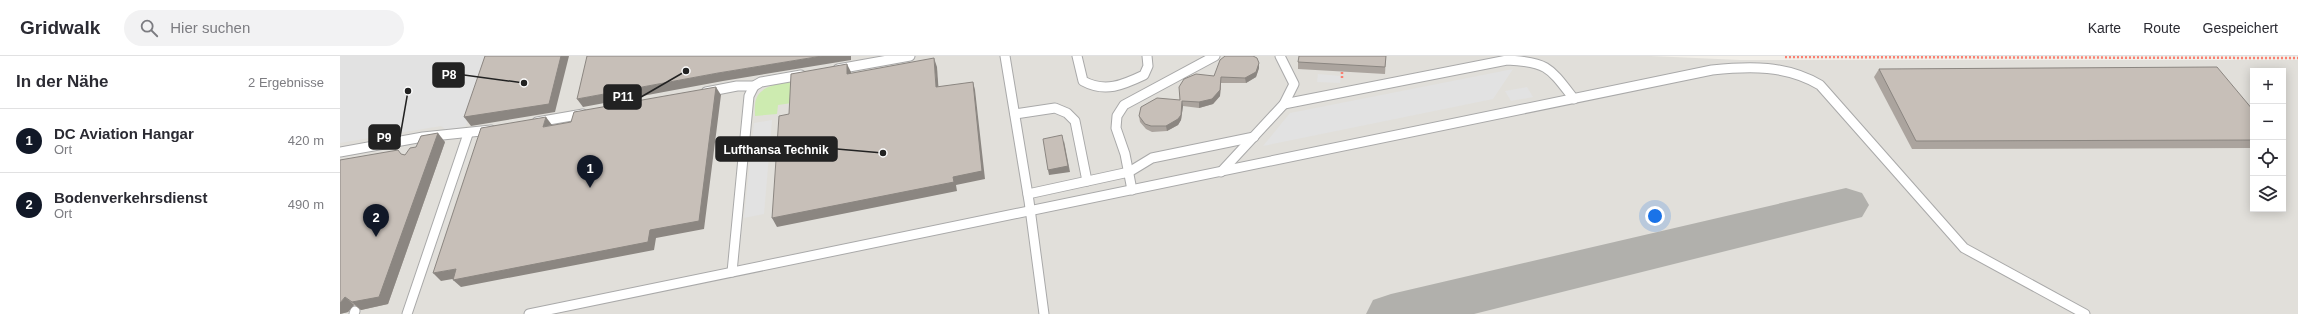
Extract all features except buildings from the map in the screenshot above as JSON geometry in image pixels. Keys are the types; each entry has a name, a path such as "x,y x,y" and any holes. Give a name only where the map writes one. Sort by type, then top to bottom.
{"lane":[{"path":"831,70 910,56"},
{"path":"1005,56 1028,194 1044,314"},
{"path":"1077,56 1083,81 1100,89 1126,84 1144,74 1148,66 1147,56"},
{"path":"1132,190 1116,128 1117,116 1124,105 1215,56"},
{"path":"1221,172 1284,104 1294,84 1280,56"},
{"path":"1284,104 1507,60 1543,63 1551,68 1574,99"},
{"path":"529,314 1728,68 1771,68 1793,71 1807,76 1820,85 1964,248 2082,313"},
{"path":"696,94 737,86 754,86 761,82 808,74"},
{"path":"732,272 749,96 754,86"},
{"path":"1015,114 1055,108 1067,113 1075,121 1087,181"},
{"path":"530,123 591,112"},
{"path":"340,152 418,138 468,134 499,128"},
{"path":"407,314 468,134"},
{"path":"1028,194 1128,172 1152,158 1254,137"},
{"path":"414,151 418,138"}],"path":[{"path":"1783,57 2093,59 2298,58"}],"shaded area":[{"path":"340,56 1651,56 1740,60 2298,60 2298,314 340,314"},
{"path":"340,56 488,56 466,126 447,131 441,126 340,143"},
{"path":"1513,69 1493,99 1263,146 1290,113"},
{"path":"1318,74 1341,76 1340,83 1317,82"},
{"path":"1527,87 1533,97 1511,101 1505,91"},
{"path":"772,120 764,214 744,218 754,123"}],"green space":[{"path":"814,78 792,103 778,105 777,114 755,116 756,99 766,88 791,81"}],"taxiway":[{"path":"1391,314 1846,205"}],"place":[{"name":"P11","path":"686,71"},
{"name":"P8","path":"524,83"},
{"name":"P9","path":"408,91"},
{"name":"Lufthansa Technik","path":"883,153"},
{"name":"DC Aviation Hangar","path":"590,188"},
{"name":"Bodenverkehrsdienst","path":"376,237"}]}
